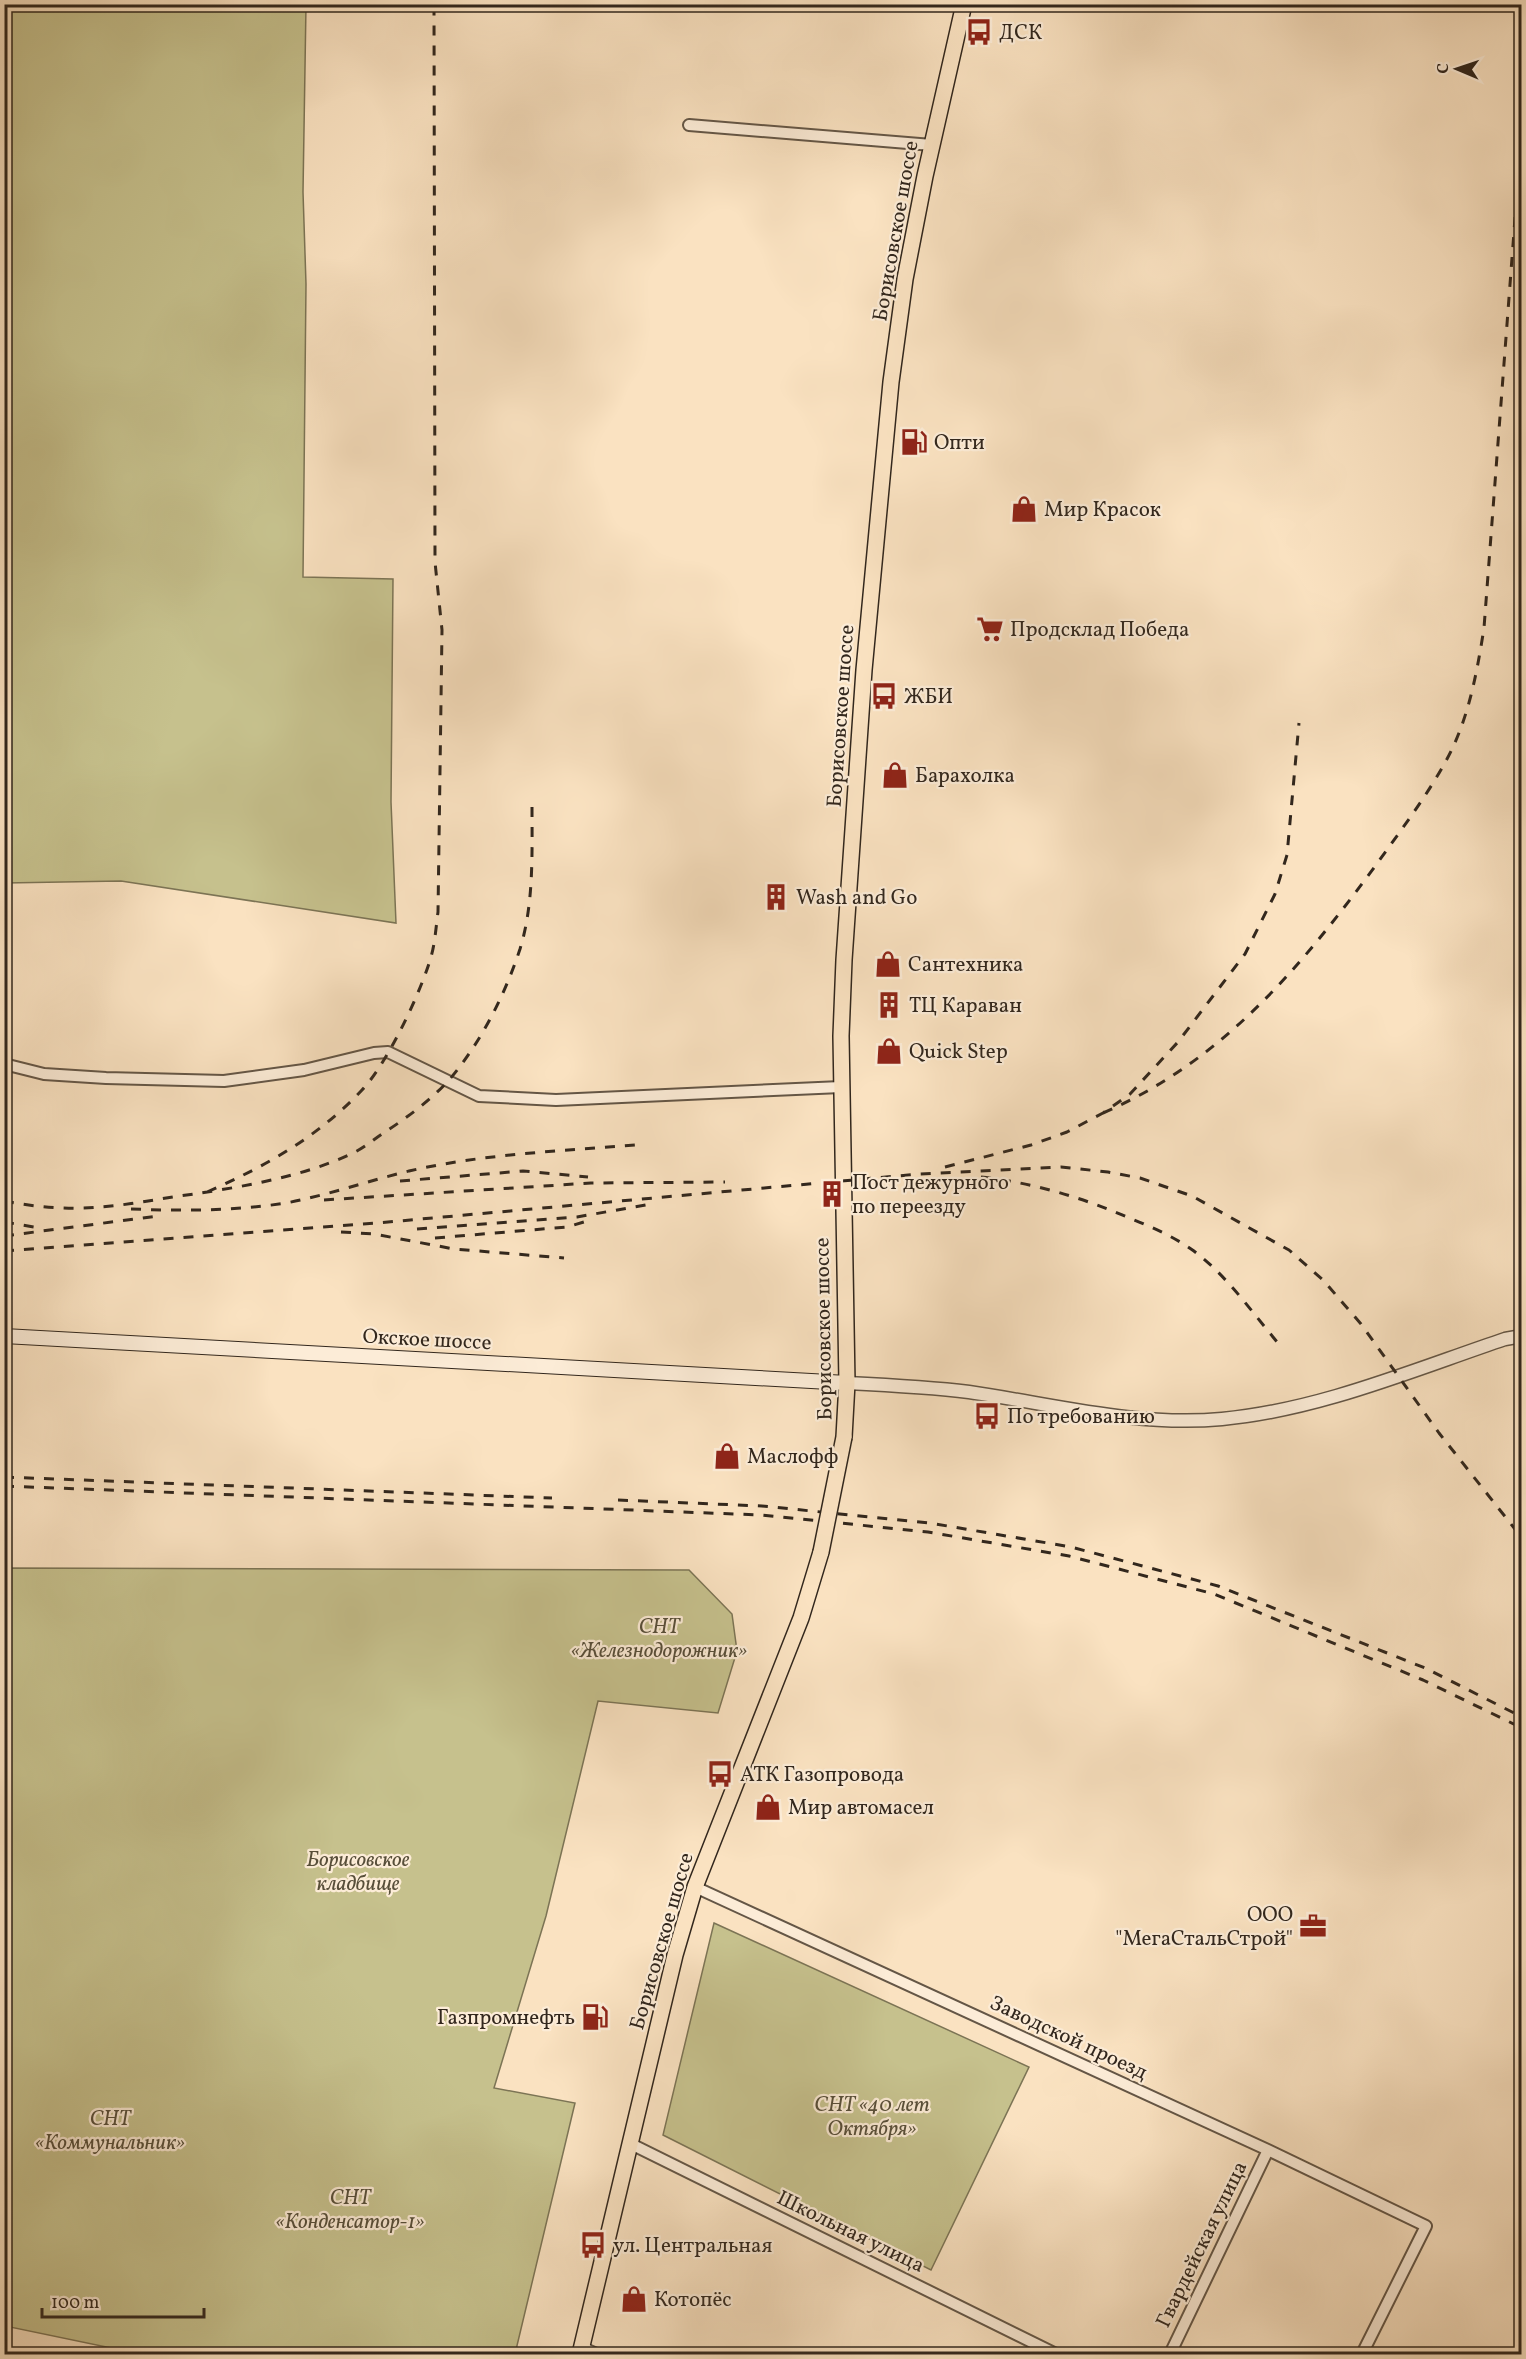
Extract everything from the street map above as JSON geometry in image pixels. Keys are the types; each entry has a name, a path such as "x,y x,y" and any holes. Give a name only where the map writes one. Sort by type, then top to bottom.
{"main road":[{"name":"Борисовское шоссе","path":"585,2352 629,2143 675,1956 695,1887 801,1618 822,1552 844,1437 847,1383 841,1088 844,960 864,670 882,467 905,279 964,4"},
{"name":"Окское шоссе","path":"4,1336 847,1383"}],"street":[{"path":"688,125 932,145"},
{"path":"4,1065 44,1074 95,1078 224,1081 304,1070 374,1053 388,1052 479,1096 556,1100 841,1088"},
{"path":"847,1383 950,1390 1127,1417 1177,1421 1220,1419 1255,1415 1331,1398 1521,1335"},
{"name":"Заводской проезд","path":"695,1887 1268,2150 1426,2226 1362,2355"},
{"name":"Школьная улица","path":"629,2143 1056,2355"},
{"name":"Гвардейская улица","path":"1170,2355 1268,2150"}],"green space":[{"path":"4,5 306,5 303,192 306,284 303,577 393,579 391,802 396,923 121,881 5,883"},
{"path":"5,1568 689,1570 732,1614 737,1651 718,1713 598,1701 546,1916 494,2088 575,2103 515,2354 140,2354 5,2326"},
{"name":"СНТ «40 лет Октября»","path":"714,1923 1029,2067 931,2270 663,2135"}],"railway":[{"path":"207,1192 250,1172 290,1149 328,1122 362,1090 382,1063 402,1027 420,989 434,946 438,912 442,630 435,562 434,4"},
{"path":"1516,4 1522,40"},
{"path":"1103,1113 1146,1092 1186,1067 1222,1039 1288,975 1318,940 1395,839 1431,786 1455,743 1471,695 1484,628 1522,126"},
{"path":"945,1167 1031,1145 1067,1132 1103,1113 1130,1094 1178,1042 1245,954 1275,894 1287,855 1299,723"},
{"path":"4,1201 28,1205 88,1208 255,1184 317,1168 355,1152 408,1116 442,1088 471,1051 499,1001 514,966 528,914 532,860 532,806"},
{"path":"131,1209 208,1210 267,1206 317,1196 437,1165 522,1154 635,1145"},
{"path":"4,1251 388,1222 919,1174 1061,1167 1140,1178 1192,1196 1289,1250 1323,1280 1361,1324 1439,1433 1522,1538"},
{"path":"400,1181 523,1171 588,1177"},
{"path":"981,1177 1040,1187 1078,1198 1164,1233 1191,1249 1215,1269 1278,1343"},
{"path":"324,1200 591,1183 725,1182"},
{"path":"417,1229 577,1217 651,1204"},
{"path":"4,1236 158,1216"},
{"path":"435,1238 567,1227 587,1221"},
{"path":"4,1222 34,1227"},
{"path":"341,1232 374,1234 454,1249 564,1258"},
{"path":"4,1477 552,1498"},
{"path":"4,1486 761,1515 928,1532 1069,1556 1214,1594 1423,1680 1522,1728"},
{"path":"618,1500 762,1506 930,1523 1071,1547 1218,1586 1425,1668 1522,1717"}],"place":[{"name":"ДСК","path":"979,32"},
{"name":"Опти","path":"914,442"},
{"name":"Мир Красок","path":"1024,509"},
{"name":"Продсклад Победа","path":"990,629"},
{"name":"ЖБИ","path":"884,696"},
{"name":"Барахолка","path":"895,775"},
{"name":"Wash and Go","path":"776,897"},
{"name":"Сантехника","path":"888,964"},
{"name":"ТЦ Караван","path":"889,1005"},
{"name":"Quick Step","path":"889,1051"},
{"name":"Пост дежурного по переезду","path":"832,1194"},
{"name":"По требованию","path":"987,1416"},
{"name":"Маслофф","path":"727,1456"},
{"name":"АТК Газопровода","path":"720,1774"},
{"name":"Мир автомасел","path":"768,1807"},
{"name":"ООО \"МегаСтальСтрой\"","path":"1313,1926"},
{"name":"Газпромнефть","path":"595,2017"},
{"name":"ул. Центральная","path":"593,2245"},
{"name":"Котопёс","path":"634,2299"}],"park label":[{"name":"СНТ «Железнодорожник»","path":"659,1638"},
{"name":"Борисовское кладбище","path":"358,1871"},
{"name":"СНТ «Коммунальник»","path":"110,2130"},
{"name":"СНТ «Конденсатор-1»","path":"350,2209"}]}
